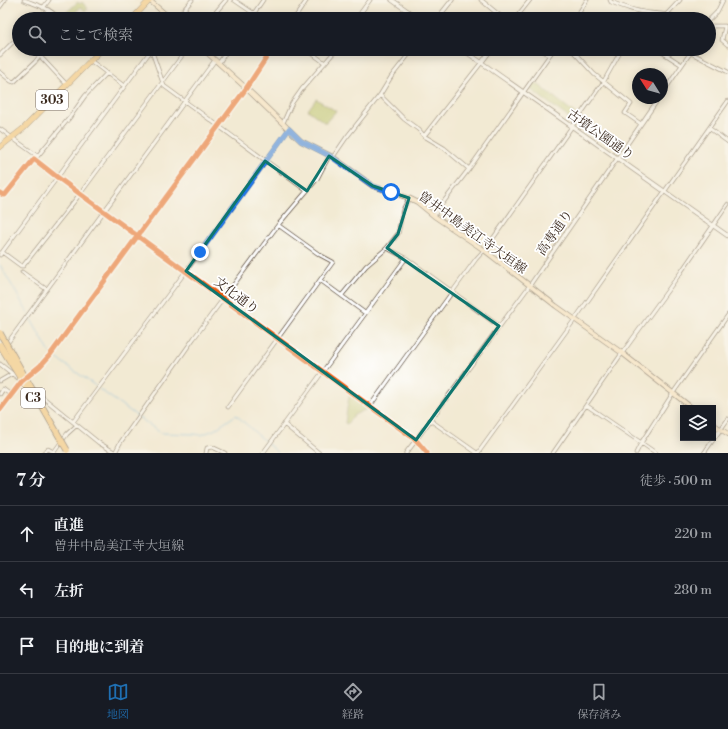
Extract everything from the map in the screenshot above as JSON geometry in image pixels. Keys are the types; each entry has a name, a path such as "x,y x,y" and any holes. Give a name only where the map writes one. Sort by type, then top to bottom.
{"highway":[{"path":"139,12 150,0"},
{"name":"303","path":"0,147 14,138 95,56"},
{"name":"C3","path":"0,334 67,450 15,371 0,345"}],"main road":[{"path":"150,0 163,12"},
{"name":"曽井中島美江寺大垣線","path":"211,56 301,141 331,157 373,186 410,198 417,202 622,353 688,405"},
{"path":"716,426 728,434"}],"street":[{"path":"0,7 5,0"},
{"path":"24,0 52,12"},
{"path":"43,8 49,0"},
{"path":"182,12 192,0"},
{"path":"216,12 226,0"},
{"path":"234,0 252,12"},
{"path":"255,12 263,0"},
{"path":"299,12 307,0"},
{"path":"361,12 370,0"},
{"path":"392,0 409,12"},
{"path":"442,12 452,0"},
{"path":"481,0 496,12"},
{"path":"521,12 530,0"},
{"path":"579,12 587,0"},
{"path":"610,0 611,2 627,8 644,12"},
{"path":"669,12 680,0"},
{"path":"716,13 723,0"},
{"path":"716,26 725,26 722,40 728,44"},
{"path":"0,55 12,43"},
{"path":"0,72 14,82 40,56 66,85"},
{"path":"146,56 1,254 23,266 80,194 182,56"},
{"path":"154,56 164,86 307,191"},
{"path":"0,353 185,101 222,56"},
{"path":"0,410 22,381 40,366 50,355 246,88 268,56"},
{"path":"316,56 325,63"},
{"path":"283,123 292,104 331,56"},
{"path":"0,364 98,443 115,453 120,443 189,345 278,225 317,179 331,157 380,95 391,77 408,56"},
{"name":"古墳公園通り","path":"473,56 728,236"},
{"path":"424,136 487,56"},
{"path":"434,216 524,93 548,56"},
{"path":"577,56 594,74 631,104 625,113 641,124"},
{"path":"370,406 476,258 484,250 604,81 618,56"},
{"path":"668,56 682,65"},
{"path":"668,85 688,56"},
{"path":"701,56 728,72"},
{"path":"91,61 124,86"},
{"path":"0,129 14,138 27,150 36,155 36,158 70,117 85,96 107,73"},
{"path":"380,95 404,119 420,130 424,136 444,148 469,169"},
{"path":"430,420 478,453 575,319 728,101"},
{"name":"高専通り","path":"406,453 530,285 655,104"},
{"path":"709,128 728,142"},
{"path":"73,422 186,271 289,129"},
{"name":"文化通り","path":"1,196 5,195 34,159 416,440 427,453"},
{"path":"342,295 366,266 387,248 398,234 403,210 410,198"},
{"path":"553,453 728,204"},
{"path":"228,407 333,262 320,255 278,225"},
{"path":"387,248 406,258 500,326"},
{"path":"263,453 406,258"},
{"path":"22,272 46,289"},
{"path":"320,280 365,313"},
{"path":"636,453 673,393 728,315"},
{"path":"0,381 12,374"},
{"path":"0,394 4,389 11,395"},
{"path":"586,405 656,453"},
{"path":"704,453 728,419"},
{"path":"284,424 319,453"},
{"path":"43,453 48,449 54,452 67,434 77,425"},
{"path":"206,453 207,448 212,447 226,453"}],"highlighted area":[{"path":"329,156 373,186 409,198 398,234 387,248 499,326 416,440 186,271 265,161 307,191"}],"green space":[{"path":"78,2 80,4 82,2 88,9 85,11 81,7 76,12 67,12"},
{"path":"535,82 577,115 573,121 530,89"},
{"path":"316,99 336,111 326,122 308,110"},
{"path":"350,394 369,408 354,415 347,424 345,423"}],"waterway":[{"path":"0,265 28,313"},
{"path":"29,316 50,353"},
{"path":"52,355 97,387"},
{"path":"99,389 161,433 201,435 214,430 236,415 278,453"}],"cycle path":[{"path":"0,410 22,381 40,366 50,355 245,90 267,56"},
{"path":"0,193 5,195 34,159 416,440 427,453"}],"route":[{"path":"200,252 289,129 301,141 332,157 373,186 391,192"}]}
